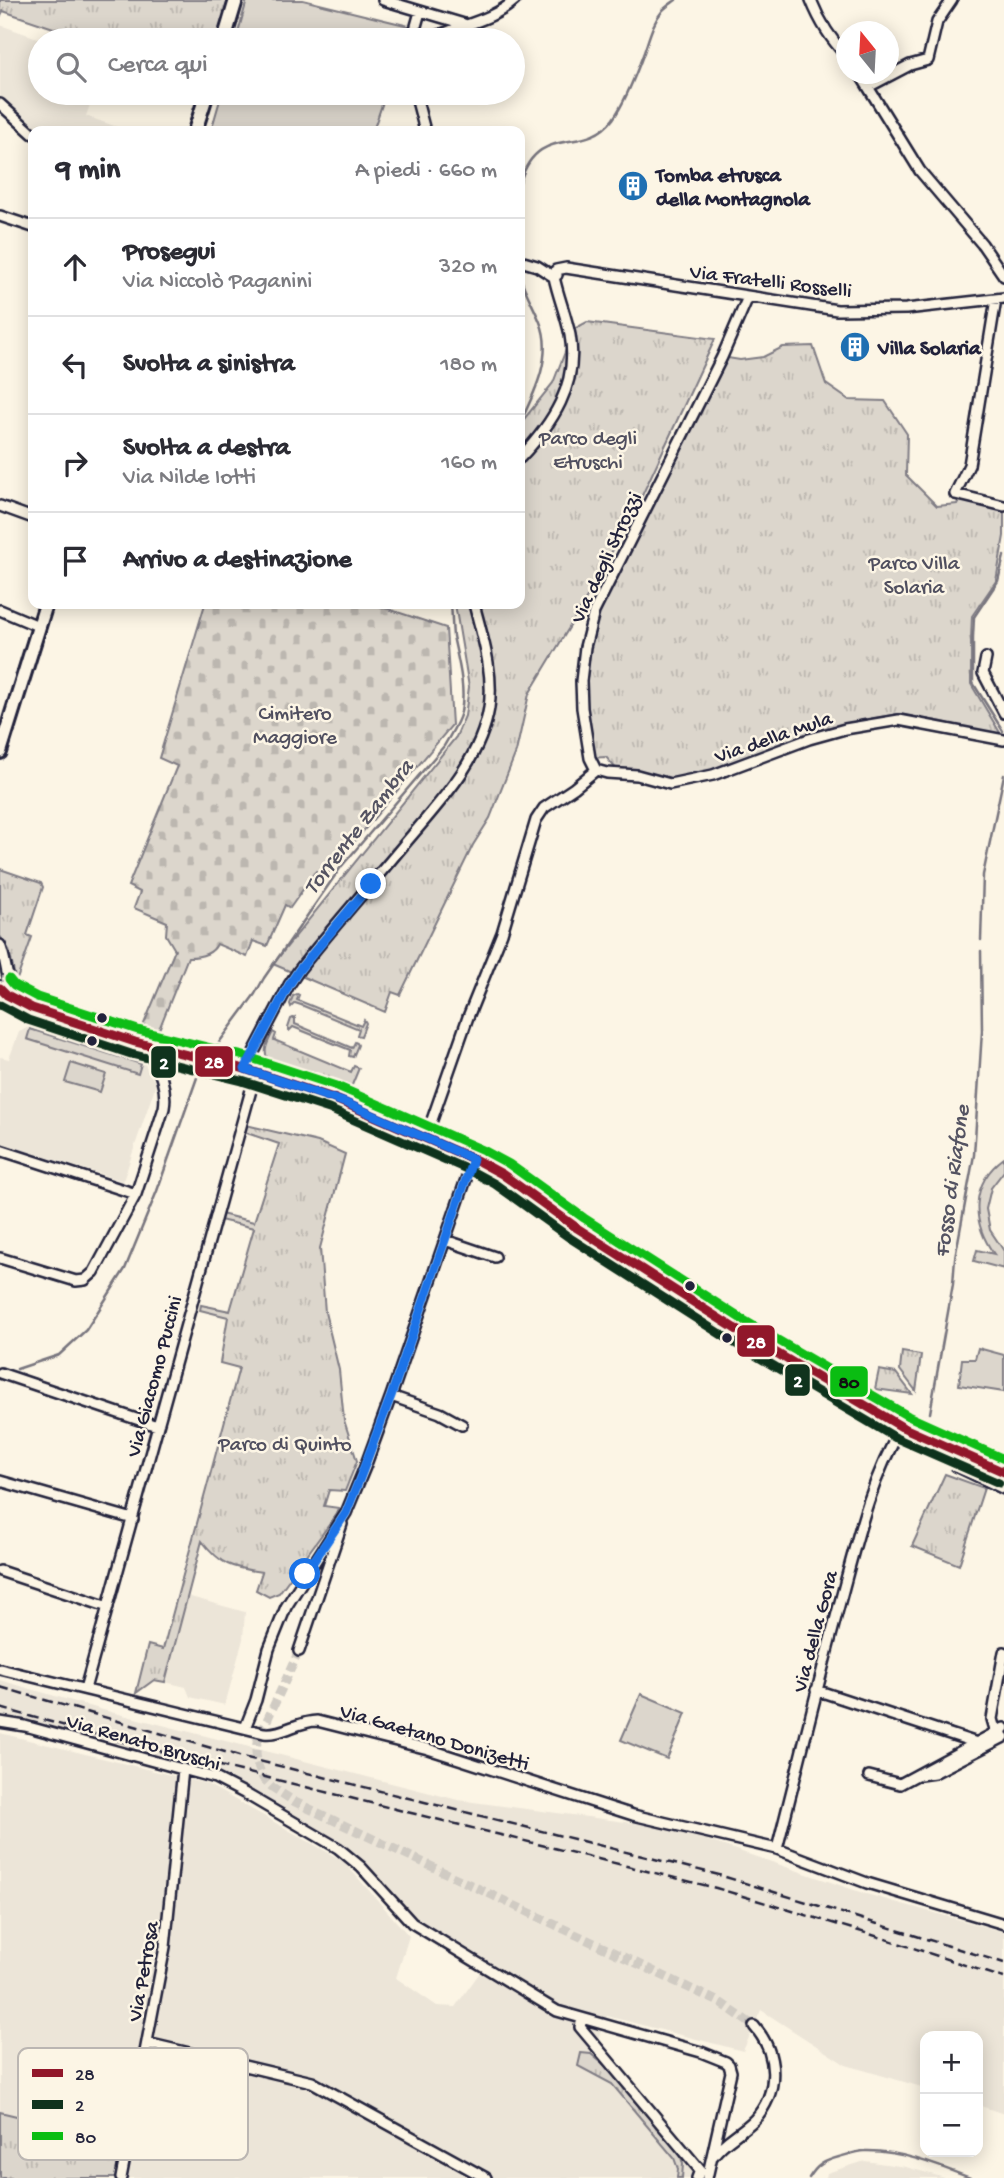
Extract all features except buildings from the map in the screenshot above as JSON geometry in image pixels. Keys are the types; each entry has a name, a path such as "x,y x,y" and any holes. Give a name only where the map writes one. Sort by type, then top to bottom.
{"main road":[{"path":"228,28 236,0"},
{"path":"197,126 203,105"},
{"path":"0,752 44,609"},
{"path":"0,988 32,1008"},
{"path":"0,1001 32,1008 148,1046 250,1071 333,1098 473,1159 502,1174 559,1216 734,1328 902,1427 1004,1472"}],"street":[{"path":"383,0 466,24"},
{"path":"457,28 504,10 515,0"},
{"path":"811,0 836,44"},
{"path":"868,87 910,65 928,60 937,22 951,0"},
{"path":"415,28 420,12"},
{"path":"866,84 920,171 982,244 1004,276"},
{"path":"0,104 28,129"},
{"path":"418,105 424,126"},
{"path":"0,216 28,225"},
{"path":"525,262 537,266 554,277 569,329 571,358 564,397 544,431 525,452"},
{"name":"Via Fratelli Rosselli","path":"554,277 576,271 837,310 905,309 1000,299"},
{"name":"Via degli Strozzi","path":"596,770 590,758 582,708 581,681 585,647 594,612 722,357 748,297"},
{"path":"1000,299 969,465 955,494 1004,506"},
{"path":"0,506 28,516"},
{"name":"Via Giacomo Puccini","path":"85,1689 133,1519 250,1071 289,985 318,946 454,785 477,744 489,710 491,679 475,609"},
{"path":"0,610 38,626"},
{"path":"986,658 983,673 1004,713"},
{"name":"Via della Mula","path":"596,770 637,775 670,784 713,775 809,739 845,729 899,720 1004,740"},
{"path":"426,1137 468,1017 502,933 536,820 544,808 596,770"},
{"path":"0,945 13,991 32,1008"},
{"path":"0,1258 76,1281 85,1280 94,1272 136,1194 166,1101 163,1081 148,1046"},
{"path":"0,1150 136,1194"},
{"path":"299,1651 473,1159"},
{"path":"445,1240 495,1257"},
{"path":"0,1373 157,1426"},
{"path":"391,1396 440,1413 461,1425"},
{"name":"Via della Gora","path":"777,1849 816,1690 866,1510 893,1442 902,1427"},
{"path":"958,1452 956,1466 1004,1489"},
{"path":"0,1481 133,1519"},
{"path":"244,1728 256,1700 269,1649 286,1607 346,1513"},
{"path":"0,1571 108,1607"},
{"path":"1001,1731 992,1719 1004,1653"},
{"name":"Via Gaetano Donizetti","path":"0,1669 273,1734 317,1721 406,1742 633,1815 777,1849 867,1882 1004,1924"},
{"path":"816,1690 977,1743"},
{"name":"Via Renato Bruschi","path":"0,1722 25,1726 215,1778 338,1848 361,1867 412,1923 548,2006 582,2020 722,2060 729,2065 731,2072 710,2161"},
{"path":"869,1776 900,1784 1001,1731"},
{"path":"918,1775 934,1773 1001,1731"},
{"name":"Via Petrosa","path":"146,2048 165,1947 183,1769"},
{"path":"582,2020 580,2027 600,2054 700,2170 697,2178"},
{"path":"706,2178 710,2161 717,2150 753,2121 771,2090 774,2072 771,2053 763,2036 754,2026"},
{"path":"147,2043 168,2048"},
{"path":"248,2067 312,2082 486,2178"},
{"name":"Via Petrosa","path":"121,2178 124,2160"}],"shaded area":[{"path":"0,25 28,35 28,105 90,105 86,116 114,126 30,126 0,97"},
{"path":"38,1022 141,1057 156,1084 123,1181 0,1143 0,1057 9,1059 19,1032"},
{"path":"187,1596 245,1612 243,1639 225,1705 190,1697 186,1687 165,1682"},
{"path":"0,1680 103,1710 458,1800 671,1828 866,1894 1004,1932 1004,2114 983,2107 983,2031 920,2031 920,2087 846,2065 761,2010 743,2051 607,2016 598,2039 710,2178 124,2178 128,2160 248,2160 248,2048 18,2048 18,2117 0,2113 0,1733 207,1784 343,1861 409,1936 396,1978 437,2006 455,2007 486,1964 407,1910 356,1854 221,1773 0,1716"},
{"path":"865,2161 906,2167 945,2178 826,2178 827,2173"}],"green space":[{"path":"0,0 230,0 221,28 53,28 3,11 0,17"},
{"path":"247,0 303,0 409,26 408,28 239,28"},
{"path":"219,105 382,105 375,126 212,126"},
{"name":"Parco degli Etruschi","path":"587,322 715,339 639,502 584,603 529,694 516,752 490,818 473,845 400,995 392,992 385,1012 273,964 456,737 465,716 469,687 456,609 525,609 525,418 553,383 574,329"},
{"name":"Parco Villa Solaria","path":"813,346 826,384 849,400 885,401 907,434 906,475 937,506 957,504 960,498 1004,508 1004,536 996,581 972,616 971,640 971,684 1002,736 897,714 808,734 760,757 712,773 667,780 618,771 606,757 590,758 581,681 594,612 722,357 740,360 763,357 783,347"},
{"name":"Cimitero Maggiore","path":"204,609 388,609 446,628 452,725 325,877 316,871 290,908 285,905 267,946 253,941 247,957 217,944 209,953 188,957 156,1037 141,1031 175,950 166,935 167,922 134,908 140,892 128,886 177,766 159,758"},
{"path":"0,869 41,883 43,887 27,935 32,937 16,982 9,950 0,936"},
{"path":"297,994 297,1000 361,1026 364,1020 366,1023 361,1036 357,1035 359,1029 295,1003 291,1007 293,996"},
{"path":"295,1017 295,1024 352,1048 355,1042 357,1043 353,1057 349,1056 350,1050 293,1027 289,1031 291,1019"},
{"path":"30,1029 141,1064 138,1074 27,1039"},
{"path":"273,1032 276,1034 274,1040 351,1072 354,1066 359,1068 350,1090 271,1064 266,1052"},
{"path":"71,1063 106,1074 100,1092 65,1082"},
{"name":"Parco di Quinto","path":"246,1125 318,1142 345,1154 320,1248 325,1312 339,1370 344,1420 357,1461 345,1491 329,1490 324,1506 339,1508 337,1514 279,1593 269,1597 256,1590 262,1572 228,1564 202,1541 165,1682 154,1680 136,1693 148,1645 163,1649 239,1368 220,1363 228,1317 200,1310 201,1305 230,1311 254,1228 220,1220 221,1214 254,1222 279,1144 244,1132"},
{"path":"1004,1158 1004,1171 991,1188 986,1209 990,1230 1004,1251 1004,1269 974,1261 977,1250 994,1254 981,1229 978,1203 985,1179"},
{"path":"978,1348 1004,1355 1004,1392 959,1385 962,1359 975,1359"},
{"path":"902,1352 921,1355 916,1391 900,1370"},
{"path":"879,1370 896,1373 912,1394 875,1389"},
{"path":"945,1474 984,1488 959,1565 912,1546"},
{"path":"641,1694 686,1713 667,1759 621,1740"},
{"path":"581,2053 591,2054 608,2068 680,2154 683,2164 682,2178 677,2178 678,2169 674,2158 612,2084 578,2066"},
{"path":"0,2112 18,2116 18,2160 121,2162 117,2178 0,2178"}],"waterway":[{"name":"Torrente Zambra","path":"525,170 538,152 550,146 589,137 613,119 630,88 656,20 663,10 676,0"},
{"name":"Torrente Zambra","path":"525,290 540,322 545,348 540,374 525,413"},
{"name":"Fosso di Riafone","path":"1003,731 973,683 973,637 974,617 998,581 1004,556"},
{"name":"Torrente Zambra","path":"215,1048 341,867 444,746 456,725 461,712 463,693 451,609"},
{"name":"Fosso di Riafone","path":"981,940 983,875 1004,775"},
{"name":"Fosso di Riafone","path":"930,1413 974,1155 982,1031 981,951"},
{"name":"Torrente Zambra","path":"17,1369 59,1355 86,1330 125,1269 157,1191 200,1069"},
{"path":"809,2178 825,2162 865,2151 905,2156 970,2178"}],"tunnel":[{"path":"299,1651 257,1742 257,1763 263,1778 272,1787 295,1802 721,2003 754,2026"}],"railway":[{"path":"0,1687 239,1756 719,1875 1004,1963"},
{"path":"0,1708 131,1744 716,1888 1004,1978"}],"transit line":[{"name":"80","path":"9,979 14,985 37,997 138,1030 248,1057 337,1086 483,1150 509,1164 584,1218 740,1318 908,1416 1004,1459"},
{"name":"28","path":"0,988 7,995 32,1008 135,1042 245,1069 333,1098 478,1161 502,1174 577,1228 734,1328 902,1427 1004,1472"},
{"name":"2","path":"0,1005 28,1020 131,1054 242,1081 329,1109 473,1172 728,1339 896,1438 999,1483"}],"place":[{"name":"Tomba etrusca della Montagnola","path":"633,186"},
{"name":"Villa Solaria","path":"855,347"}],"route":[{"path":"305,1574 346,1513 391,1396 473,1159 346,1103 245,1069 299,970 371,884"}]}
